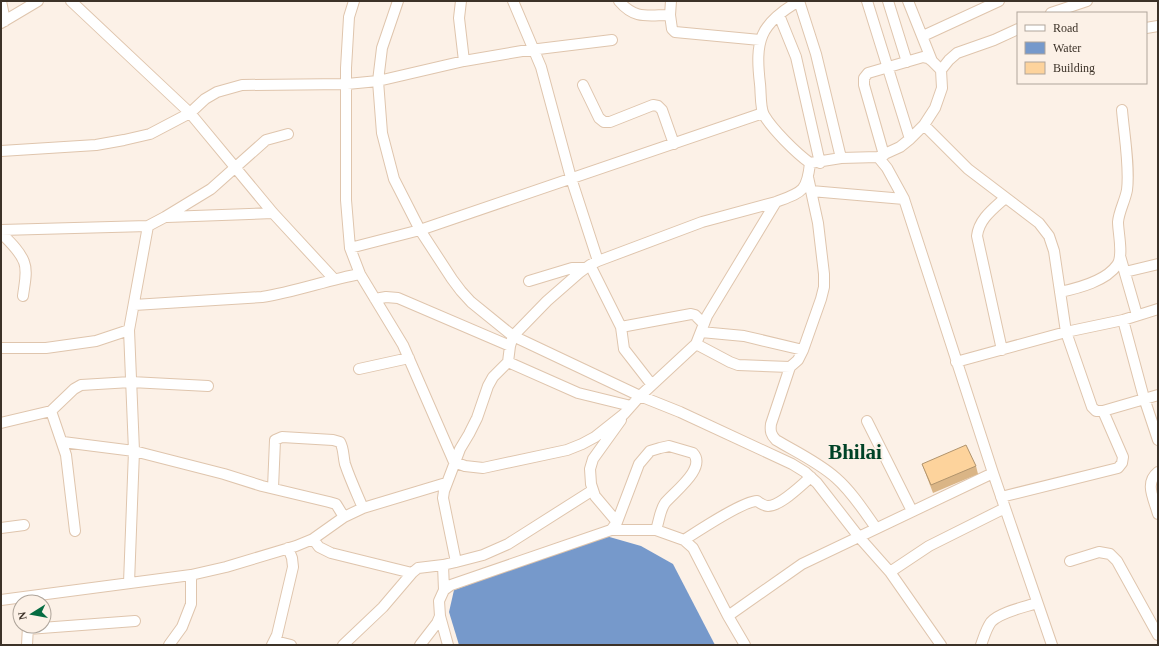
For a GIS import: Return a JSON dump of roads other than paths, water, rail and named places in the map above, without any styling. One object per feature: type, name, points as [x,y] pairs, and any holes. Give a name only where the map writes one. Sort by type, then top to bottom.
[{"type":"street","points":[[1,1],[3,22],[38,1]]},
{"type":"street","points":[[71,1],[190,113],[273,213],[334,278]]},
{"type":"street","points":[[354,1],[349,17],[346,68],[346,200],[350,248],[360,274],[403,345],[454,462],[474,468],[483,468],[567,450],[582,444],[595,436],[624,414]]},
{"type":"street","points":[[398,1],[382,48],[378,81],[382,133],[394,179],[420,230],[461,291],[471,302],[513,336],[640,396],[680,412],[792,464],[811,477],[817,482],[858,537],[890,572],[941,645]]},
{"type":"street","points":[[461,1],[459,18],[464,61]]},
{"type":"street","points":[[513,1],[532,49],[541,67],[548,88],[591,265],[621,327],[624,349],[652,385]]},
{"type":"street","points":[[619,1],[630,12],[640,15],[670,15]]},
{"type":"street","points":[[671,1],[670,15],[672,29],[675,32],[760,40]]},
{"type":"street","points":[[841,158],[816,54],[799,1],[771,20],[763,32],[760,40],[757,61],[763,114],[771,125],[798,154],[815,163],[841,158],[881,156],[910,140],[924,125],[936,108],[942,88],[941,70],[948,60],[957,53],[994,40],[1017,29]]},
{"type":"street","points":[[867,1],[910,140]]},
{"type":"street","points":[[888,1],[907,62]]},
{"type":"street","points":[[908,1],[932,61]]},
{"type":"street","points":[[923,36],[999,1]]},
{"type":"street","points":[[1054,12],[1087,1]]},
{"type":"street","points":[[529,281],[572,268],[591,265],[702,222],[776,202],[796,194],[804,188],[815,163],[796,57],[778,15]]},
{"type":"street","points":[[1147,28],[1158,26]]},
{"type":"street","points":[[1,151],[96,145],[150,134],[190,113],[205,99],[217,92],[242,85],[347,84],[378,81],[464,61],[532,49],[612,40]]},
{"type":"street","points":[[941,70],[932,61],[923,57],[868,73],[864,78],[864,85],[881,156],[904,199],[956,362],[1052,645]]},
{"type":"street","points":[[583,85],[599,118],[604,122],[610,122],[652,105],[658,106],[662,110],[674,144]]},
{"type":"street","points":[[1122,110],[1127,177],[1125,197],[1119,216],[1120,254],[1137,315]]},
{"type":"street","points":[[350,248],[420,230],[763,114]]},
{"type":"street","points":[[924,125],[968,169],[1039,223],[1049,236],[1054,252],[1066,332],[1092,408],[1096,411],[1103,411],[1158,395]]},
{"type":"street","points":[[1,231],[148,226],[166,217],[211,189],[266,140],[288,134]]},
{"type":"street","points":[[808,177],[818,223],[824,274],[824,287],[803,350],[798,360],[790,368],[770,431],[776,440],[836,478],[848,490],[876,528]]},
{"type":"street","points":[[811,191],[904,199]]},
{"type":"street","points":[[1002,350],[977,236],[978,228],[984,218],[1005,198]]},
{"type":"street","points":[[614,526],[595,496],[593,490],[590,468],[593,459],[631,406],[696,344],[707,316],[776,202]]},
{"type":"street","points":[[166,217],[273,213]]},
{"type":"street","points":[[129,583],[134,451],[129,330],[148,226]]},
{"type":"street","points":[[1,231],[22,256],[25,263],[26,270],[23,296]]},
{"type":"street","points":[[1060,292],[1078,288],[1101,278],[1113,270],[1118,263],[1120,254]]},
{"type":"street","points":[[1125,272],[1158,264]]},
{"type":"street","points":[[456,562],[443,498],[444,490],[454,462],[477,418],[488,386],[493,377],[508,362],[513,336],[547,301],[591,265]]},
{"type":"street","points":[[134,305],[262,297],[280,294],[334,278],[360,274]]},
{"type":"street","points":[[375,298],[398,298],[510,346]]},
{"type":"street","points":[[956,362],[1066,332],[1123,320],[1158,309]]},
{"type":"street","points":[[621,327],[691,314],[697,317],[702,328]]},
{"type":"street","points":[[1123,320],[1144,398],[1158,440]]},
{"type":"street","points":[[702,328],[803,350]]},
{"type":"street","points":[[1,348],[46,348],[96,341],[129,330]]},
{"type":"street","points":[[696,344],[738,365],[790,368]]},
{"type":"street","points":[[359,369],[409,358]]},
{"type":"street","points":[[508,362],[578,393],[631,406]]},
{"type":"street","points":[[1,423],[50,411],[74,389],[81,385],[131,382],[208,386]]},
{"type":"street","points":[[50,411],[63,442],[66,455],[74,531]]},
{"type":"street","points":[[1001,497],[1118,468],[1122,463],[1123,456],[1103,411]]},
{"type":"street","points":[[867,421],[912,511]]},
{"type":"street","points":[[273,488],[273,444],[275,440],[282,437],[333,440],[340,442],[343,446],[346,467],[364,508]]},
{"type":"street","points":[[63,442],[134,451],[329,502],[336,504],[344,517]]},
{"type":"street","points":[[614,526],[639,464],[650,451],[668,446],[693,453],[696,456],[696,467],[687,481],[666,502],[656,530]]},
{"type":"street","points":[[1158,472],[1153,476],[1150,483],[1158,514]]},
{"type":"street","points":[[728,616],[802,564],[993,473]]},
{"type":"street","points":[[684,540],[702,528],[747,503],[756,501],[765,506],[779,504],[811,477]]},
{"type":"street","points":[[52,595],[191,575],[226,567],[313,539],[344,517],[364,508],[446,483]]},
{"type":"street","points":[[343,645],[383,607],[418,568],[443,565],[483,555],[508,544],[593,490]]},
{"type":"street","points":[[890,572],[929,546],[1005,508]]},
{"type":"street","points":[[1,528],[24,525]]},
{"type":"street","points":[[444,590],[452,585],[614,526],[656,530],[684,540],[693,548],[728,616],[745,645]]},
{"type":"street","points":[[313,539],[318,547],[331,553],[412,573]]},
{"type":"street","points":[[288,548],[292,558],[293,567],[273,643],[291,645]]},
{"type":"street","points":[[1070,561],[1099,552],[1110,554],[1117,561],[1158,635]]},
{"type":"street","points":[[443,565],[444,590],[439,601],[440,616],[448,645]]},
{"type":"street","points":[[169,645],[182,627],[191,604],[191,575]]},
{"type":"street","points":[[1,600],[12,600]]},
{"type":"street","points":[[981,645],[986,630],[998,616],[1038,603]]},
{"type":"street","points":[[420,645],[437,623],[440,616]]},
{"type":"street","points":[[52,626],[135,621]]},
{"type":"street","points":[[27,645],[28,634]]},
{"type":"water","points":[[606,536],[641,546],[673,564],[715,645],[459,645],[449,612],[454,590]]},
{"type":"district","name":"Bhilai","points":[[855,452]]}]
